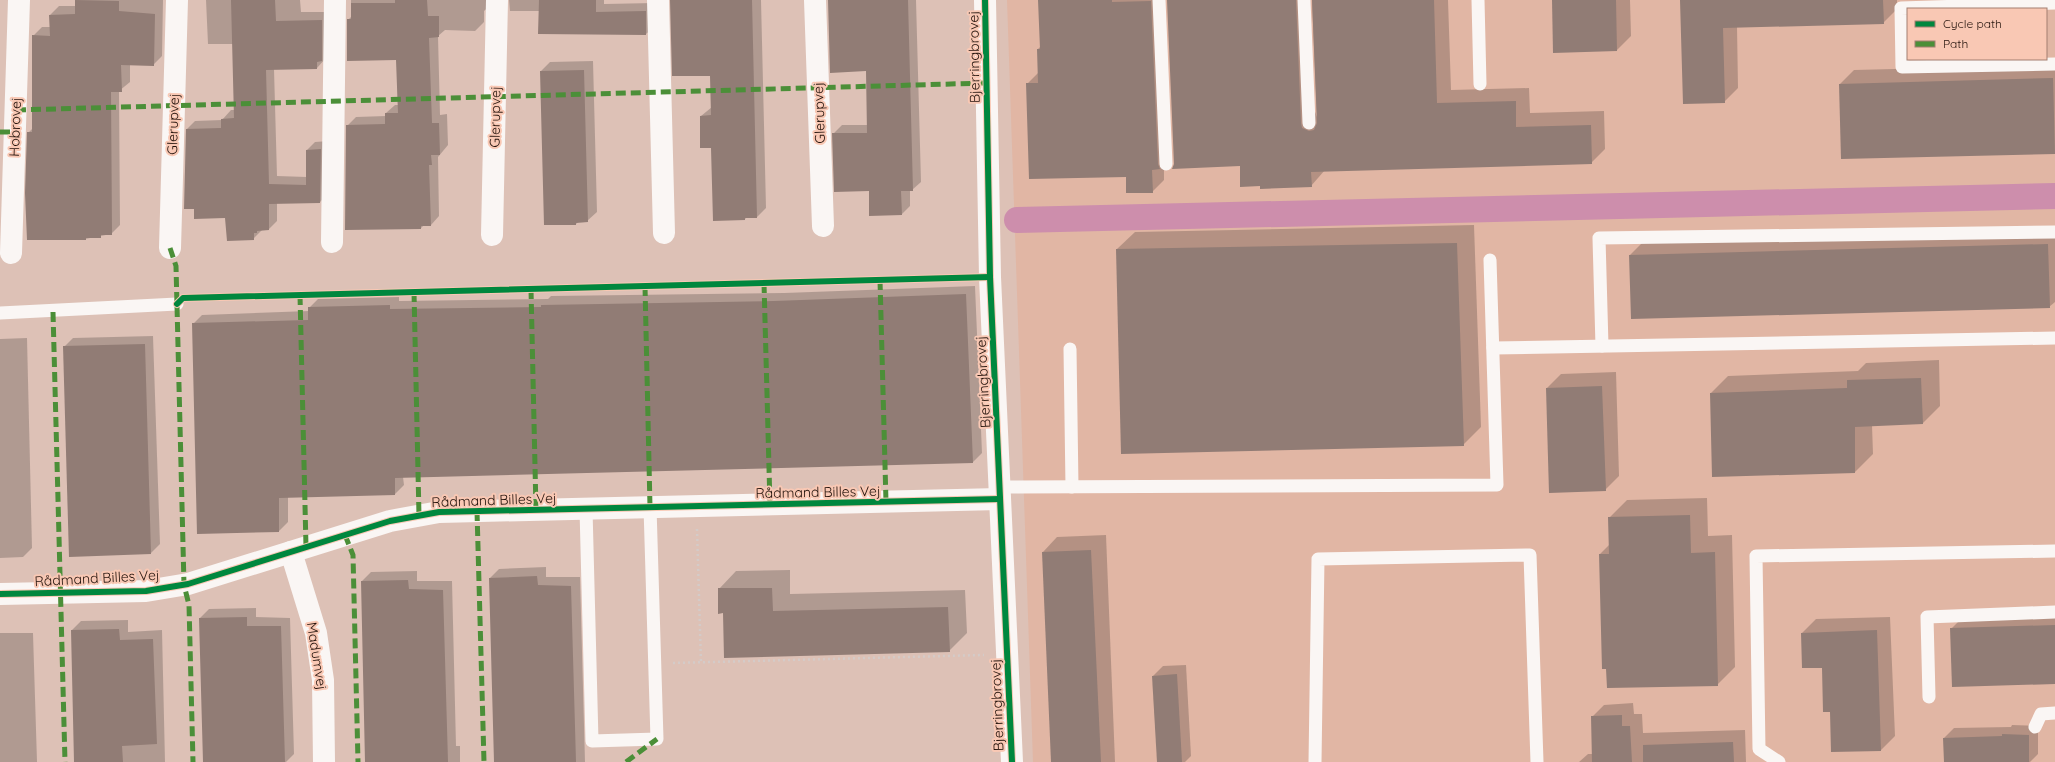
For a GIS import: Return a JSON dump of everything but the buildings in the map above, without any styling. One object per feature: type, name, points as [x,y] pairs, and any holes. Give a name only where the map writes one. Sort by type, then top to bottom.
[{"type":"street","name":"Hobrovej","points":[[11,253],[19,0]]},
{"type":"street","name":"Glerupvej","points":[[170,248],[177,0]]},
{"type":"street","points":[[332,242],[335,0]]},
{"type":"street","name":"Glerupvej","points":[[492,235],[497,0]]},
{"type":"street","points":[[658,0],[664,233]]},
{"type":"street","name":"Glerupvej","points":[[815,0],[823,226]]},
{"type":"street","name":"Bjerringbrovej","points":[[985,0],[990,277],[1012,762]]},
{"type":"street","name":"Rådmand Billes Vej","points":[[0,594],[146,590],[188,584],[390,521],[439,512],[696,506],[1000,493]]},
{"type":"street","name":"Madumvej","points":[[291,552],[316,633],[324,680],[324,762]]},
{"type":"lane","points":[[1159,0],[1166,164]]},
{"type":"lane","points":[[1304,0],[1309,123]]},
{"type":"lane","points":[[1478,0],[1480,84]]},
{"type":"lane","points":[[2055,3],[1901,8],[1902,67],[2055,64]]},
{"type":"lane","points":[[1602,346],[1599,238],[2055,232]]},
{"type":"lane","points":[[1000,493],[1072,487],[1497,485],[1490,260]]},
{"type":"lane","points":[[0,313],[177,304]]},
{"type":"lane","points":[[1493,348],[2055,338]]},
{"type":"lane","points":[[1070,349],[1072,487]]},
{"type":"lane","points":[[586,509],[592,741],[657,739],[650,507]]},
{"type":"lane","points":[[1779,762],[1759,748],[1756,556],[2055,551]]},
{"type":"lane","points":[[1315,762],[1318,559],[1530,555],[1537,762]]},
{"type":"lane","points":[[1929,697],[1928,617],[2055,612]]},
{"type":"lane","points":[[2035,727],[2041,714],[2055,713]]},
{"type":"path","points":[[696,506],[701,663]]},
{"type":"path","points":[[655,664],[1007,655]]},
{"type":"shaded area","points":[[1007,0],[2055,0],[2055,762],[1033,762]]},
{"type":"waterway","points":[[1017,220],[2055,196]]},
{"type":"marked path","points":[[16,110],[987,83]]},
{"type":"marked path","points":[[0,132],[15,132]]},
{"type":"marked path","points":[[170,248],[176,266],[184,585],[189,605],[193,762]]},
{"type":"marked path","points":[[880,280],[886,502]]},
{"type":"marked path","points":[[764,283],[770,505]]},
{"type":"marked path","points":[[645,286],[650,507]]},
{"type":"marked path","points":[[531,289],[536,510]]},
{"type":"marked path","points":[[414,292],[419,516]]},
{"type":"marked path","points":[[300,295],[306,547]]},
{"type":"marked path","points":[[53,312],[65,762]]},
{"type":"marked path","points":[[477,511],[484,762]]},
{"type":"marked path","points":[[345,535],[353,555],[358,762]]},
{"type":"marked path","points":[[626,762],[657,739]]},
{"type":"cycle path","points":[[985,0],[990,277],[1012,762]]},
{"type":"cycle path","points":[[177,304],[183,298],[990,277]]},
{"type":"cycle path","points":[[0,594],[146,591],[188,584],[390,521],[439,512],[1000,499]]}]
